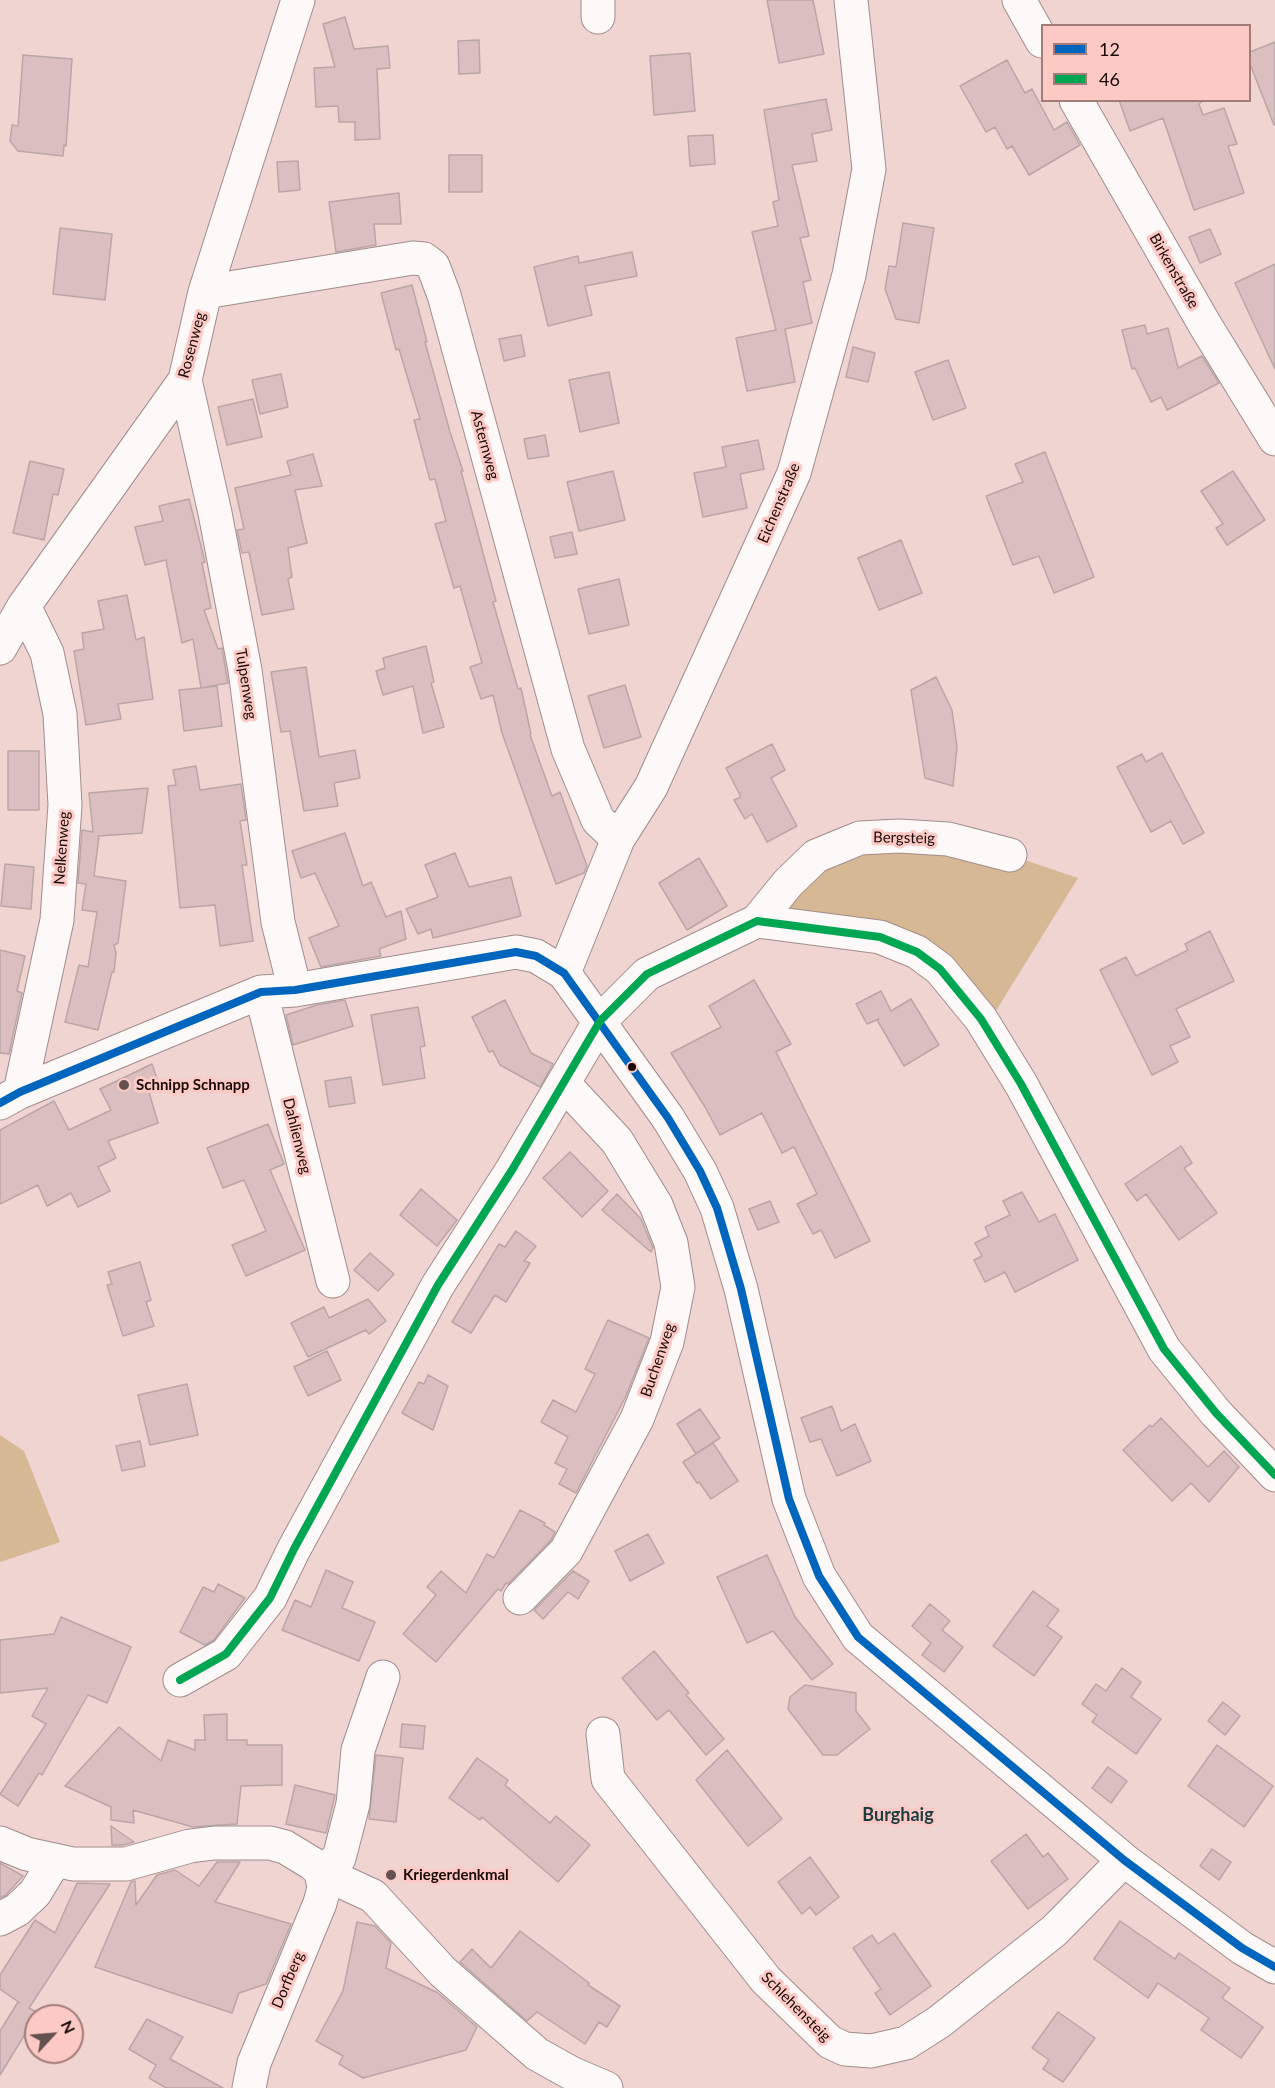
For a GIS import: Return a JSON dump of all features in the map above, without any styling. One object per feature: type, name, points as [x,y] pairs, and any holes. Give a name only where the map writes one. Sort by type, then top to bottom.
[{"type":"street","name":"Rosenweg","points":[[0,648],[24,606],[185,380],[205,292],[298,0]]},
{"type":"street","name":"Eichenstraße","points":[[564,973],[618,839],[651,787],[794,473],[849,275],[869,169],[851,0]]},
{"type":"street","points":[[1019,0],[1041,39]]},
{"type":"street","name":"Birkenstraße","points":[[1077,102],[1205,325],[1275,439]]},
{"type":"street","name":"Asternweg","points":[[205,292],[413,258],[424,260],[434,266],[444,295],[568,749],[598,820],[618,839]]},
{"type":"street","name":"Tulpenweg","points":[[185,380],[215,513],[245,670],[279,922],[295,990]]},
{"type":"street","name":"Nelkenweg","points":[[10,1097],[57,920],[65,805],[60,714],[47,653],[24,606]]},
{"type":"street","name":"Bergsteig","points":[[180,1680],[226,1654],[270,1598],[294,1549],[438,1286],[512,1170],[600,1021],[647,974],[757,921],[788,883],[816,856],[860,838],[899,836],[948,839],[1010,855]]},
{"type":"street","points":[[757,921],[880,937],[917,951],[940,969],[981,1019],[1021,1084],[1164,1349],[1216,1413],[1275,1475]]},
{"type":"street","points":[[10,1097],[261,992],[295,990],[516,952],[536,956],[564,973],[668,1118],[700,1171],[717,1208],[741,1289],[789,1499],[819,1576],[858,1637],[1124,1860],[1242,1948],[1275,1967]]},
{"type":"street","name":"Dahlienweg","points":[[261,992],[333,1281]]},
{"type":"street","name":"Buchenweg","points":[[520,1598],[566,1551],[637,1419],[667,1342],[678,1287],[671,1243],[657,1205],[617,1141],[564,1084]]},
{"type":"street","points":[[321,1872],[339,1857],[353,1804],[358,1750],[383,1677]]},
{"type":"street","name":"Schlehensteig","points":[[603,1734],[608,1779],[766,1980],[816,2031],[830,2042],[845,2049],[871,2051],[906,2043],[939,2022],[1054,1931],[1124,1860]]},
{"type":"street","points":[[0,1843],[27,1854],[73,1864],[126,1864],[190,1846],[251,1842],[285,1847],[313,1864],[321,1872],[373,1896],[443,1972],[537,2054],[571,2073],[606,2088]]},
{"type":"street","points":[[0,1919],[17,1910],[34,1893],[55,1860]]},
{"type":"street","name":"Dorfberg","points":[[249,2088],[254,2063],[320,1903],[324,1888],[321,1872]]},
{"type":"shaded area","points":[[899,836],[1010,855],[1078,878],[986,1027],[940,969],[757,921],[816,856]]},
{"type":"shaded area","points":[[0,1435],[24,1451],[60,1542],[0,1562]]},
{"type":"building","points":[[767,0],[813,0],[824,54],[779,63]]},
{"type":"building","points":[[345,17],[354,49],[388,46],[390,68],[377,69],[380,139],[355,140],[355,122],[339,122],[338,106],[316,107],[314,68],[335,67],[323,24]]},
{"type":"building","points":[[479,40],[480,73],[459,74],[458,41]]},
{"type":"building","points":[[1275,42],[1275,125],[1251,67],[1251,52]]},
{"type":"building","points":[[690,53],[695,111],[654,115],[650,56]]},
{"type":"building","points":[[23,55],[72,59],[66,146],[64,145],[63,156],[18,151],[10,141],[12,125],[18,126]]},
{"type":"building","points":[[1007,60],[1025,93],[1032,89],[1054,130],[1067,122],[1080,145],[1029,175],[1012,146],[1007,149],[995,127],[986,132],[960,86]]},
{"type":"building","points":[[826,99],[832,130],[812,134],[817,161],[792,165],[809,236],[800,238],[811,280],[803,282],[812,323],[785,329],[795,382],[747,391],[736,338],[776,330],[752,232],[778,226],[773,202],[779,200],[764,110]]},
{"type":"building","points":[[1120,102],[1202,102],[1199,104],[1203,115],[1224,108],[1237,144],[1228,146],[1244,193],[1194,210],[1163,118],[1130,131]]},
{"type":"building","points":[[713,135],[715,164],[690,166],[688,136]]},
{"type":"building","points":[[449,155],[482,155],[482,192],[449,192]]},
{"type":"building","points":[[298,161],[300,190],[279,192],[277,162]]},
{"type":"building","points":[[399,193],[401,224],[374,224],[376,245],[336,252],[329,202]]},
{"type":"building","points":[[903,223],[934,228],[919,323],[896,319],[885,289],[889,266],[896,267]]},
{"type":"building","points":[[60,228],[112,234],[105,300],[53,294]]},
{"type":"building","points":[[1210,229],[1221,254],[1200,263],[1189,237]]},
{"type":"building","points":[[632,252],[637,276],[585,286],[592,315],[548,326],[534,267],[578,256],[579,263]]},
{"type":"building","points":[[1275,264],[1275,369],[1235,283]]},
{"type":"building","points":[[412,285],[427,342],[425,342],[463,471],[461,471],[496,601],[493,602],[518,689],[521,688],[530,735],[552,796],[560,792],[587,866],[584,873],[556,884],[502,733],[493,695],[481,699],[470,667],[482,663],[460,586],[454,588],[435,524],[446,521],[435,479],[430,480],[414,420],[420,419],[399,349],[396,350],[381,293]]},
{"type":"building","points":[[1145,325],[1147,334],[1168,328],[1178,368],[1202,356],[1219,383],[1167,410],[1161,397],[1151,402],[1135,368],[1132,369],[1122,330]]},
{"type":"building","points":[[521,335],[525,356],[504,361],[499,339]]},
{"type":"building","points":[[853,347],[875,353],[868,382],[846,377]]},
{"type":"building","points":[[948,360],[966,408],[933,420],[915,372]]},
{"type":"building","points":[[609,372],[619,423],[580,432],[569,380]]},
{"type":"building","points":[[281,374],[288,407],[260,414],[252,380]]},
{"type":"building","points":[[253,399],[262,437],[227,445],[218,407]]},
{"type":"building","points":[[545,435],[549,456],[528,459],[524,439]]},
{"type":"building","points":[[758,440],[764,469],[740,474],[747,508],[703,517],[694,473],[726,467],[722,447]]},
{"type":"building","points":[[1045,452],[1094,577],[1054,593],[1039,556],[1013,565],[986,496],[1023,482],[1015,464]]},
{"type":"building","points":[[313,454],[322,486],[295,490],[307,543],[288,548],[292,577],[288,579],[294,609],[262,615],[249,552],[242,553],[237,530],[244,529],[235,488],[291,475],[287,461]]},
{"type":"building","points":[[30,461],[64,469],[58,495],[53,494],[44,540],[13,533]]},
{"type":"building","points":[[613,471],[625,520],[579,531],[567,482]]},
{"type":"building","points":[[1233,471],[1265,520],[1227,545],[1216,528],[1223,524],[1201,491]]},
{"type":"building","points":[[189,499],[205,562],[202,563],[211,608],[204,610],[218,649],[222,648],[228,683],[201,688],[193,639],[182,643],[166,560],[145,565],[135,527],[163,521],[159,506]]},
{"type":"building","points":[[572,532],[577,554],[555,558],[550,537]]},
{"type":"building","points":[[901,540],[922,593],[879,610],[858,558]]},
{"type":"building","points":[[619,579],[629,625],[589,634],[578,589]]},
{"type":"building","points":[[127,595],[136,640],[144,637],[153,699],[118,704],[121,719],[86,725],[74,651],[84,649],[82,633],[104,629],[98,601]]},
{"type":"building","points":[[426,646],[434,682],[431,683],[444,727],[423,733],[413,686],[383,695],[376,671],[385,668],[383,658]]},
{"type":"building","points":[[306,667],[319,757],[355,750],[360,778],[334,783],[338,806],[304,811],[290,731],[281,732],[271,672]]},
{"type":"building","points":[[936,677],[952,710],[957,747],[953,786],[925,778],[911,690]]},
{"type":"building","points":[[625,685],[641,737],[604,748],[588,696]]},
{"type":"building","points":[[217,686],[222,726],[184,731],[179,690]]},
{"type":"building","points":[[772,744],[785,770],[771,778],[797,826],[767,842],[752,814],[745,819],[734,800],[741,797],[726,768]]},
{"type":"building","points":[[8,751],[39,751],[39,810],[8,810]]},
{"type":"building","points":[[1162,753],[1204,833],[1183,844],[1171,821],[1151,832],[1117,767],[1142,754],[1146,762]]},
{"type":"building","points":[[196,766],[200,790],[241,784],[246,820],[240,821],[247,865],[242,865],[253,941],[220,946],[215,905],[180,908],[168,786],[176,785],[173,770]]},
{"type":"building","points":[[148,788],[142,833],[99,836],[94,876],[126,881],[118,943],[114,945],[116,953],[114,972],[112,972],[98,1030],[65,1022],[79,965],[88,967],[97,912],[82,910],[86,884],[78,883],[82,830],[93,832],[89,793]]},
{"type":"building","points":[[345,833],[363,886],[371,882],[386,917],[401,911],[406,939],[379,949],[381,956],[321,967],[309,938],[339,926],[315,873],[301,878],[292,851]]},
{"type":"building","points":[[455,853],[469,887],[511,877],[521,916],[433,938],[431,929],[418,934],[406,909],[438,897],[425,865]]},
{"type":"building","points":[[699,858],[727,906],[687,930],[659,883]]},
{"type":"building","points":[[5,864],[34,867],[31,909],[1,906]]},
{"type":"building","points":[[1210,931],[1234,981],[1176,1009],[1190,1037],[1170,1046],[1178,1062],[1152,1075],[1100,970],[1126,957],[1136,976],[1188,950],[1185,944]]},
{"type":"building","points":[[0,950],[25,956],[17,991],[22,993],[9,1054],[0,1053]]},
{"type":"building","points":[[754,980],[791,1044],[776,1052],[870,1241],[835,1258],[821,1230],[813,1234],[797,1204],[817,1194],[794,1147],[782,1153],[762,1113],[720,1135],[671,1053],[721,1027],[709,1006]]},
{"type":"building","points":[[881,991],[891,1011],[911,999],[939,1045],[904,1066],[877,1020],[879,1019],[867,1024],[856,1004]]},
{"type":"building","points":[[345,1000],[353,1026],[293,1045],[286,1015],[317,1005]]},
{"type":"building","points":[[505,1000],[531,1053],[553,1064],[540,1087],[500,1065],[493,1051],[489,1052],[472,1017]]},
{"type":"building","points":[[418,1007],[425,1046],[420,1047],[425,1078],[383,1085],[371,1015]]},
{"type":"building","points":[[152,1064],[159,1085],[148,1089],[158,1123],[108,1141],[116,1158],[98,1167],[110,1191],[78,1207],[71,1193],[47,1206],[38,1185],[0,1204],[0,1130],[54,1101],[69,1130],[111,1110],[100,1089]]},
{"type":"building","points":[[351,1077],[355,1103],[329,1107],[325,1081]]},
{"type":"building","points":[[268,1124],[284,1164],[270,1170],[305,1250],[246,1276],[232,1245],[266,1231],[244,1180],[223,1188],[207,1148]]},
{"type":"building","points":[[1181,1146],[1192,1163],[1184,1168],[1217,1213],[1179,1240],[1146,1194],[1137,1201],[1125,1184]]},
{"type":"building","points":[[570,1152],[608,1191],[582,1217],[543,1178]]},
{"type":"building","points":[[421,1189],[457,1220],[437,1246],[400,1215]]},
{"type":"building","points":[[1022,1192],[1039,1222],[1055,1214],[1078,1260],[1015,1292],[1005,1272],[985,1282],[974,1260],[982,1256],[975,1243],[989,1236],[985,1227],[1010,1215],[1003,1201]]},
{"type":"building","points":[[617,1194],[641,1219],[653,1248],[651,1252],[602,1210]]},
{"type":"building","points":[[770,1201],[779,1222],[758,1230],[749,1209]]},
{"type":"building","points":[[516,1231],[536,1246],[524,1261],[530,1263],[506,1302],[495,1295],[471,1333],[452,1322],[499,1244],[505,1247]]},
{"type":"building","points":[[370,1253],[394,1274],[378,1291],[354,1270]]},
{"type":"building","points":[[140,1262],[151,1300],[146,1302],[154,1326],[123,1336],[107,1285],[112,1284],[108,1272]]},
{"type":"building","points":[[368,1299],[386,1321],[369,1334],[366,1330],[308,1357],[291,1323],[324,1307],[329,1318]]},
{"type":"building","points":[[608,1320],[649,1338],[626,1396],[576,1493],[559,1484],[567,1469],[555,1463],[568,1437],[541,1422],[553,1400],[576,1412],[595,1374],[585,1369]]},
{"type":"building","points":[[327,1351],[341,1380],[308,1396],[294,1367]]},
{"type":"building","points":[[428,1375],[448,1386],[433,1430],[402,1413],[419,1382],[424,1384]]},
{"type":"building","points":[[187,1384],[198,1435],[150,1445],[138,1395]]},
{"type":"building","points":[[832,1406],[841,1431],[855,1424],[871,1461],[837,1476],[821,1439],[810,1442],[801,1418]]},
{"type":"building","points":[[700,1409],[720,1438],[697,1453],[713,1443],[738,1481],[711,1499],[683,1462],[696,1454],[677,1424]]},
{"type":"building","points":[[1161,1418],[1208,1467],[1224,1451],[1239,1467],[1209,1502],[1191,1483],[1172,1501],[1123,1450]]},
{"type":"building","points":[[140,1441],[145,1466],[122,1471],[116,1446]]},
{"type":"building","points":[[520,1510],[545,1523],[544,1525],[555,1532],[551,1540],[508,1584],[506,1583],[501,1591],[498,1589],[436,1662],[403,1634],[436,1595],[427,1587],[441,1571],[466,1593],[487,1554],[494,1558]]},
{"type":"building","points":[[648,1534],[664,1563],[630,1581],[615,1551]]},
{"type":"building","points":[[767,1555],[795,1617],[833,1664],[812,1680],[773,1631],[747,1643],[717,1577]]},
{"type":"building","points":[[326,1570],[353,1582],[342,1608],[375,1622],[359,1661],[282,1630],[295,1600],[311,1607]]},
{"type":"building","points":[[573,1571],[589,1581],[578,1599],[568,1592],[543,1619],[534,1610]]},
{"type":"building","points":[[218,1584],[245,1598],[214,1640],[205,1645],[180,1632],[203,1587],[214,1592]]},
{"type":"building","points":[[1033,1591],[1059,1610],[1047,1626],[1062,1637],[1034,1676],[993,1646]]},
{"type":"building","points":[[930,1604],[950,1621],[942,1630],[963,1647],[944,1672],[922,1655],[931,1643],[912,1626]]},
{"type":"building","points":[[61,1617],[131,1647],[107,1703],[88,1695],[42,1775],[39,1773],[18,1806],[0,1794],[46,1724],[32,1716],[48,1688],[0,1693],[0,1640],[54,1634]]},
{"type":"building","points":[[654,1651],[689,1693],[686,1695],[724,1739],[706,1755],[669,1710],[657,1720],[622,1678]]},
{"type":"building","points":[[1122,1668],[1141,1682],[1131,1697],[1161,1719],[1136,1754],[1092,1722],[1097,1715],[1082,1704],[1096,1684],[1106,1691]]},
{"type":"building","points":[[805,1685],[856,1693],[856,1711],[870,1729],[837,1755],[823,1755],[788,1709],[790,1697]]},
{"type":"building","points":[[1223,1702],[1240,1716],[1225,1735],[1208,1721]]},
{"type":"building","points":[[227,1714],[227,1740],[247,1740],[247,1745],[282,1745],[282,1785],[241,1786],[237,1824],[193,1827],[133,1810],[134,1823],[111,1820],[111,1807],[65,1786],[119,1727],[161,1761],[168,1740],[195,1750],[195,1740],[205,1740],[204,1715]]},
{"type":"building","points":[[402,1724],[425,1726],[423,1749],[400,1747]]},
{"type":"building","points":[[1217,1745],[1273,1786],[1244,1827],[1188,1786]]},
{"type":"building","points":[[727,1750],[782,1819],[748,1846],[696,1780]]},
{"type":"building","points":[[376,1755],[403,1758],[396,1822],[369,1819]]},
{"type":"building","points":[[477,1758],[508,1780],[505,1785],[550,1823],[556,1816],[590,1845],[558,1882],[482,1817],[480,1820],[449,1798]]},
{"type":"building","points":[[1108,1767],[1127,1781],[1111,1803],[1092,1788]]},
{"type":"building","points":[[295,1785],[335,1795],[326,1833],[286,1824]]},
{"type":"building","points":[[111,1826],[134,1842],[112,1845]]},
{"type":"building","points":[[1026,1834],[1043,1857],[1048,1853],[1068,1879],[1028,1909],[991,1861]]},
{"type":"building","points":[[1212,1849],[1231,1862],[1219,1880],[1200,1866]]},
{"type":"building","points":[[810,1857],[839,1897],[816,1915],[810,1907],[802,1914],[778,1882]]},
{"type":"building","points":[[217,1862],[240,1862],[215,1902],[291,1924],[266,1984],[239,1993],[232,2013],[95,1967],[131,1882],[135,1881],[136,1905],[157,1875],[175,1870],[199,1886]]},
{"type":"building","points":[[0,1863],[23,1876],[6,1895],[0,1898]]},
{"type":"building","points":[[77,1883],[110,1884],[32,2004],[24,2004],[24,2036],[0,2075],[0,2031],[18,2002],[20,2003],[0,1989],[0,1975],[35,1920],[55,1933]]},
{"type":"building","points":[[1120,1921],[1175,1959],[1179,1953],[1230,1988],[1222,1998],[1263,2027],[1241,2058],[1201,2030],[1209,2018],[1158,1983],[1148,1998],[1094,1959]]},
{"type":"building","points":[[357,1922],[375,1926],[391,1943],[386,1968],[438,1993],[477,2027],[466,2050],[363,2078],[339,2064],[343,2056],[316,2041],[343,1991]]},
{"type":"building","points":[[520,1931],[589,1983],[588,1985],[620,2006],[607,2027],[599,2022],[585,2044],[537,2012],[527,2021],[460,1962],[472,1949],[491,1968]]},
{"type":"building","points":[[894,1933],[931,1986],[890,2015],[875,1993],[881,1989],[853,1948],[872,1935],[878,1944]]},
{"type":"building","points":[[1058,2012],[1095,2038],[1063,2082],[1043,2069],[1049,2060],[1032,2048]]},
{"type":"building","points":[[147,2019],[183,2037],[170,2059],[223,2088],[166,2088],[149,2078],[156,2065],[129,2049]]},
{"type":"transit line","name":"46","points":[[180,1680],[226,1654],[270,1598],[294,1549],[438,1285],[512,1170],[600,1021],[647,974],[757,921],[880,937],[917,952],[940,969],[981,1019],[1021,1084],[1164,1349],[1216,1413],[1275,1475]]},
{"type":"transit line","name":"12","points":[[0,1103],[20,1092],[261,992],[295,990],[516,952],[536,956],[564,973],[668,1118],[700,1171],[717,1208],[741,1289],[789,1499],[819,1576],[858,1637],[1124,1860],[1242,1948],[1275,1967]]},
{"type":"place","name":"Schnipp Schnapp","points":[[124,1085]]},
{"type":"place","name":"Kriegerdenkmal","points":[[391,1875]]},
{"type":"district","name":"Burghaig","points":[[898,1815]]}]
